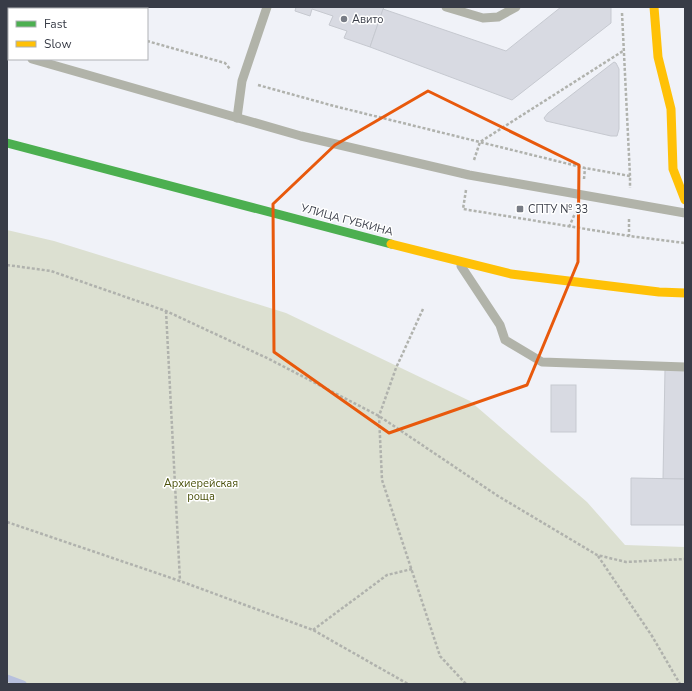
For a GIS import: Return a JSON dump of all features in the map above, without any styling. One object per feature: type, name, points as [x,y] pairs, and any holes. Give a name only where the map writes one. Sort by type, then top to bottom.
[{"type":"main road","points":[[654,7],[658,57],[671,109],[673,169],[685,200]]},
{"type":"main road","name":"УЛИЦА ГУБКИНА","points":[[7,143],[458,262],[511,274],[659,292],[685,293]]},
{"type":"lane","points":[[237,118],[242,81],[267,7]]},
{"type":"lane","points":[[446,7],[483,18],[498,17],[516,7]]},
{"type":"lane","points":[[35,60],[301,136],[469,175],[685,213]]},
{"type":"lane","points":[[458,262],[500,325],[505,340],[542,362],[685,367]]},
{"type":"path","points":[[622,13],[630,176],[630,236]]},
{"type":"path","points":[[148,41],[225,64],[242,81],[442,133],[585,168],[630,176]]},
{"type":"path","points":[[7,265],[51,271],[166,311],[269,359],[379,416],[498,496],[597,555],[626,562],[685,559]]},
{"type":"path","points":[[423,309],[396,368],[379,416],[382,480],[440,656],[466,684]]},
{"type":"path","points":[[166,311],[180,581]]},
{"type":"path","points":[[7,522],[180,581],[313,630],[408,684]]},
{"type":"path","points":[[597,555],[652,636],[680,684]]},
{"type":"path","points":[[313,630],[387,575],[412,569]]},
{"type":"highlighted area","points":[[428,91],[579,165],[578,262],[527,385],[389,433],[274,352],[273,204],[335,145]]},
{"type":"green space","name":"Архиерейская роща","points":[[7,230],[54,241],[286,313],[470,401],[587,502],[625,545],[685,547],[685,684],[7,684]]},
{"type":"building","points":[[296,7],[384,7],[370,47],[344,38],[347,31],[329,25],[333,16],[312,9],[310,16],[295,11]]},
{"type":"building","points":[[561,7],[611,7],[611,23],[512,100],[370,47],[383,9],[506,51]]},
{"type":"building","points":[[614,62],[619,69],[619,129],[617,136],[611,136],[546,121],[544,118],[548,113]]},
{"type":"building","points":[[665,369],[685,369],[685,479],[663,479]]},
{"type":"building","points":[[551,385],[576,385],[576,432],[551,432]]},
{"type":"building","points":[[631,478],[685,479],[685,525],[631,525]]},
{"type":"waterway","points":[[7,678],[23,684]]},
{"type":"traffic: fast","points":[[7,143],[391,244]]},
{"type":"traffic: slow","points":[[654,7],[658,57],[671,109],[673,169],[685,200]]},
{"type":"traffic: slow","points":[[391,244],[511,274],[659,292],[685,293]]},
{"type":"place","name":"Авито","points":[[344,19]]},
{"type":"place","name":"СПТУ № 33","points":[[520,209]]}]
